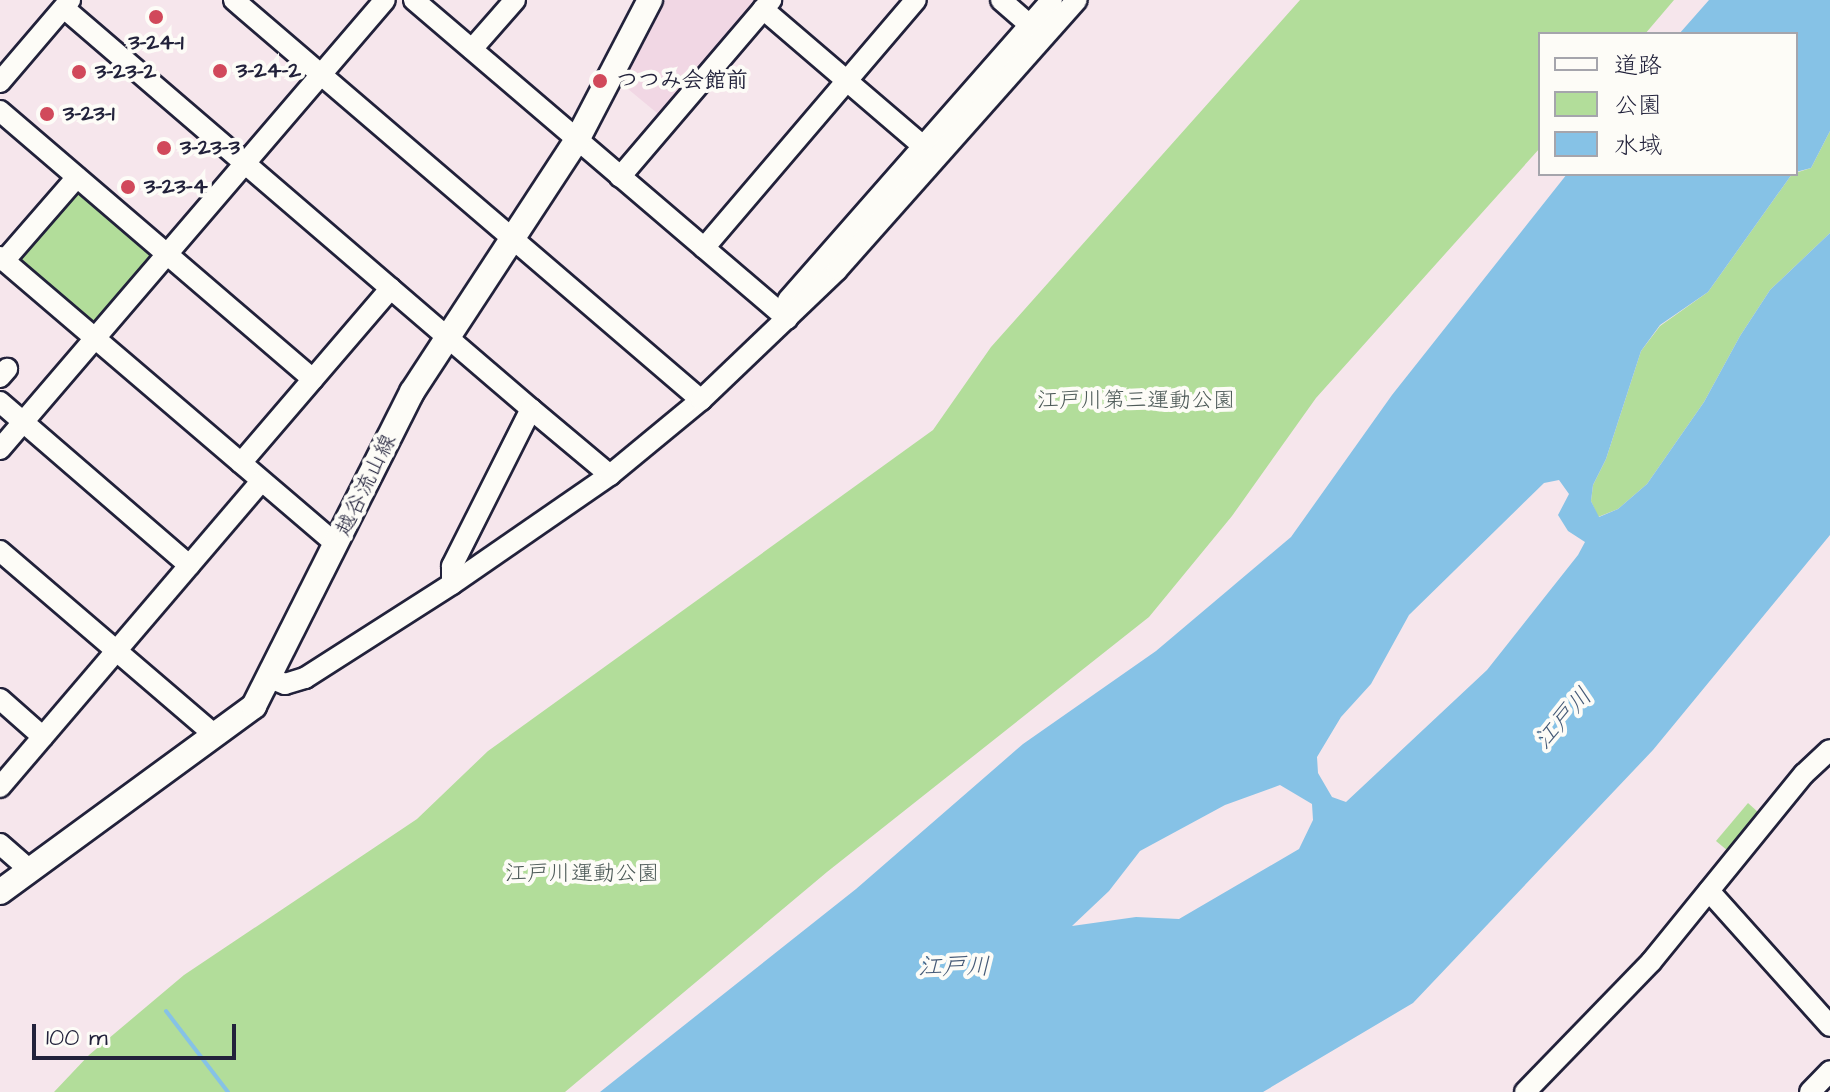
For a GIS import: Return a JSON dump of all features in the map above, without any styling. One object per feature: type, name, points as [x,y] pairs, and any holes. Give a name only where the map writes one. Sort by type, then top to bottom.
[{"type":"main road","name":"越谷流山線","points":[[0,892],[249,712],[270,678],[412,392],[577,140],[650,0]]},
{"type":"street","points":[[234,0],[701,400]]},
{"type":"street","points":[[0,449],[385,0]]},
{"type":"street","points":[[414,0],[782,315]]},
{"type":"street","points":[[472,49],[515,0]]},
{"type":"street","points":[[704,248],[916,0]]},
{"type":"street","points":[[1001,0],[1030,25]]},
{"type":"street","points":[[270,678],[285,684],[305,678],[452,584],[610,475],[701,400],[782,315],[1052,0]]},
{"type":"street","points":[[782,315],[837,270],[1077,0]]},
{"type":"street","points":[[0,82],[67,4],[245,162],[610,475]]},
{"type":"street","points":[[620,177],[767,4],[847,81],[924,147]]},
{"type":"street","points":[[0,111],[313,379]]},
{"type":"street","points":[[77,177],[2,259],[336,544]]},
{"type":"street","points":[[241,463],[391,288]]},
{"type":"street","points":[[0,402],[189,565]]},
{"type":"street","points":[[452,584],[452,566],[531,409]]},
{"type":"street","points":[[0,787],[261,481]]},
{"type":"street","points":[[0,551],[215,735]]},
{"type":"street","points":[[0,699],[43,737]]},
{"type":"street","points":[[1525,1092],[1651,962],[1804,774],[1830,750]]},
{"type":"street","points":[[0,844],[29,869]]},
{"type":"street","points":[[1709,891],[1830,1026]]},
{"type":"street","points":[[1810,1092],[1830,1071]]},
{"type":"shaded area","points":[[661,0],[764,0],[663,118],[622,84]]},
{"type":"green space","points":[[1300,0],[1674,0],[1647,32],[1538,32],[1538,150],[1316,398],[1232,516],[1149,617],[827,872],[565,1092],[54,1092],[89,1055],[184,975],[417,819],[488,751],[933,430],[991,347]]},
{"type":"green space","points":[[1830,131],[1830,233],[1770,290],[1740,336],[1704,402],[1647,484],[1618,509],[1598,517],[1591,501],[1593,485],[1606,459],[1641,351],[1660,326],[1708,292],[1791,176],[1798,176],[1798,172],[1811,168]]},
{"type":"green space","points":[[74,188],[155,258],[93,328],[11,260]]},
{"type":"green space","points":[[1748,803],[1759,813],[1728,851],[1716,841]]},
{"type":"water","points":[[1709,0],[1830,0],[1830,131],[1811,168],[1798,171],[1798,32],[1681,32]]},
{"type":"water","name":"江戸川","points":[[1565,176],[1791,176],[1708,292],[1660,325],[1641,351],[1606,459],[1593,485],[1591,501],[1599,517],[1618,509],[1647,484],[1704,402],[1740,336],[1770,290],[1830,233],[1830,535],[1653,750],[1413,1003],[1263,1092],[600,1092],[856,889],[1023,744],[1156,651],[1291,537],[1392,395]],"holes":[[[1559,480],[1569,494],[1558,515],[1568,531],[1585,542],[1578,555],[1487,670],[1346,802],[1332,797],[1318,773],[1317,757],[1341,717],[1371,684],[1409,615],[1544,483]],[[1280,785],[1312,804],[1313,820],[1299,849],[1179,919],[1136,917],[1072,926],[1109,891],[1140,851],[1225,805]]]},
{"type":"waterway","points":[[166,1011],[228,1092]]},
{"type":"place","name":"3-24-1","points":[[156,17]]},
{"type":"place","name":"3-24-2","points":[[220,71]]},
{"type":"place","name":"3-23-2","points":[[79,72]]},
{"type":"place","name":"つつみ会館前","points":[[600,81]]},
{"type":"place","name":"3-23-1","points":[[47,114]]},
{"type":"place","name":"3-23-3","points":[[164,148]]},
{"type":"place","name":"3-23-4","points":[[128,187]]},
{"type":"park label","name":"江戸川第三運動公園","points":[[1136,401]]},
{"type":"park label","name":"江戸川運動公園","points":[[582,874]]}]
